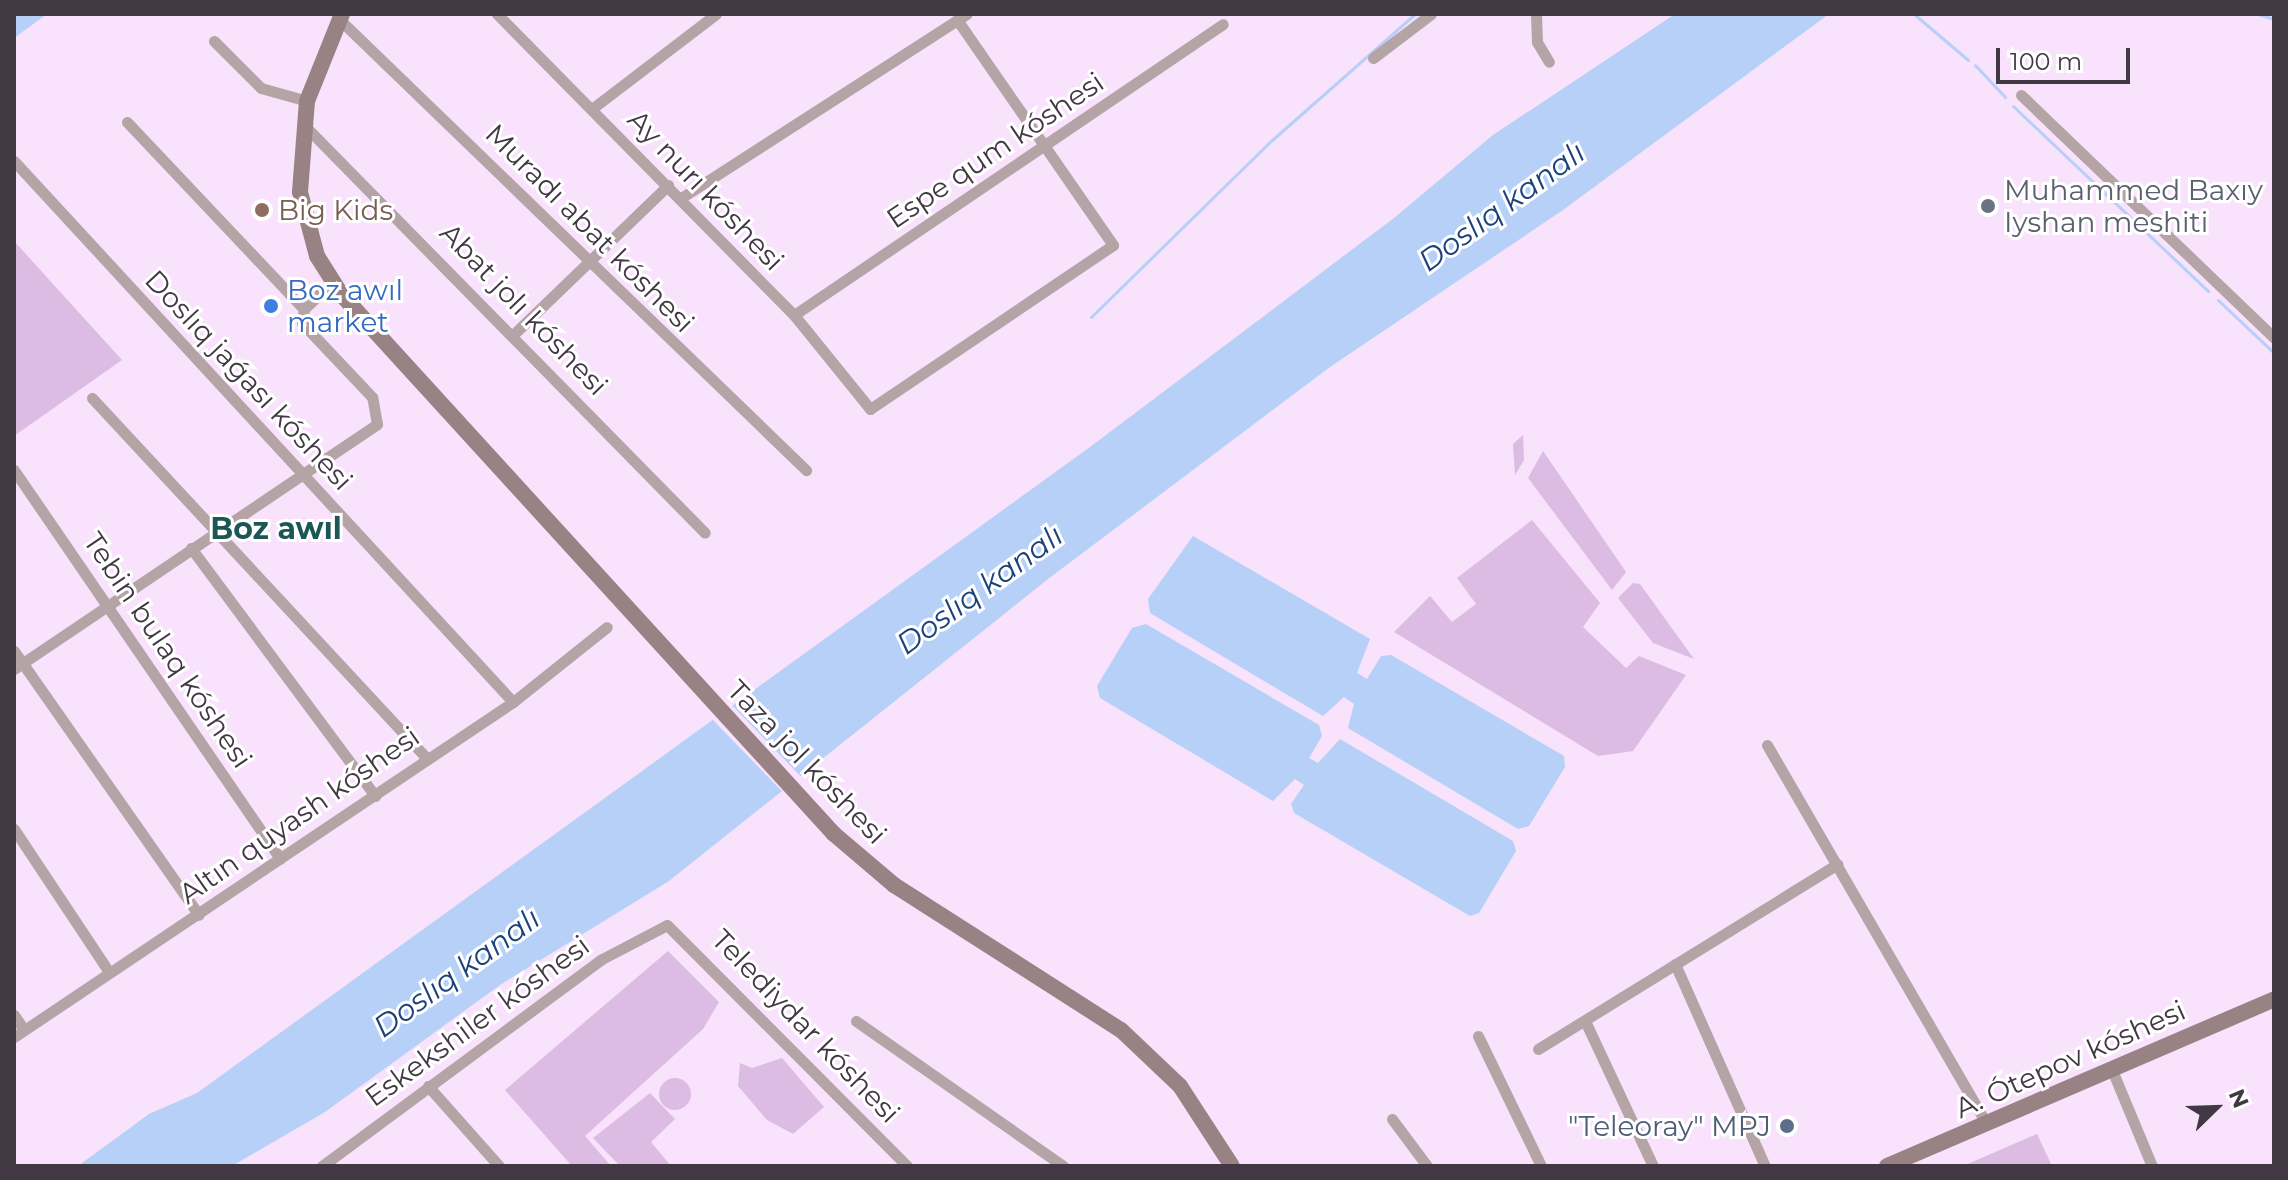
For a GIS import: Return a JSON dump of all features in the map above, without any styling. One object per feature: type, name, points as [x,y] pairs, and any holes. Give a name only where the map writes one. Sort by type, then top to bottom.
[{"type":"main road","name":"Taza jol kóshesi","points":[[341,17],[307,101],[300,192],[313,244],[333,281],[415,380],[796,792],[894,885],[1121,1030],[1180,1086],[1232,1166]]},
{"type":"main road","name":"A. Ótepov kóshesi","points":[[1887,1166],[2274,999]]},
{"type":"street","name":"Ay nurı kóshesi","points":[[497,14],[794,315],[870,409],[1113,245],[1048,144]]},
{"type":"street","points":[[593,108],[716,14]]},
{"type":"street","points":[[1373,58],[1431,14]]},
{"type":"street","points":[[1536,14],[1537,42],[1549,62]]},
{"type":"street","name":"Muradı abat kóshesi","points":[[341,17],[593,259],[728,402],[806,470]]},
{"type":"street","points":[[681,198],[962,17],[1048,144]]},
{"type":"street","name":"Espe qum kóshesi","points":[[794,315],[1223,24]]},
{"type":"street","points":[[214,41],[261,88],[307,101]]},
{"type":"street","points":[[2021,95],[2274,338]]},
{"type":"street","points":[[127,122],[304,309]]},
{"type":"street","name":"Abat jolı kóshesi","points":[[303,124],[515,333],[705,533]]},
{"type":"street","name":"Doslıq jaǵası kóshesi","points":[[14,161],[513,702]]},
{"type":"street","points":[[515,333],[668,185]]},
{"type":"street","points":[[18,666],[109,601],[377,424],[380,410],[372,397],[302,323],[304,309],[333,281]]},
{"type":"street","points":[[92,398],[425,756]]},
{"type":"street","name":"Tebin bulaq kóshesi","points":[[14,470],[109,601],[280,859]]},
{"type":"street","points":[[191,548],[375,796]]},
{"type":"street","name":"Altın quyash kóshesi","points":[[19,1034],[375,796],[425,756],[513,702],[607,627]]},
{"type":"street","points":[[14,651],[18,666],[199,915]]},
{"type":"street","points":[[1767,745],[1987,1124]]},
{"type":"street","points":[[14,829],[109,972]]},
{"type":"street","points":[[1538,1049],[1586,1023],[1837,864]]},
{"type":"street","name":"Eskekshiler kóshesi","points":[[322,1166],[602,959],[667,925]]},
{"type":"street","name":"Telediydar kóshesi","points":[[667,925],[907,1166]]},
{"type":"street","points":[[1675,964],[1765,1166]]},
{"type":"street","points":[[14,1015],[19,1034]]},
{"type":"street","points":[[856,1021],[1063,1166]]},
{"type":"street","points":[[1586,1023],[1653,1166]]},
{"type":"street","points":[[1478,1036],[1541,1166]]},
{"type":"street","points":[[2112,1070],[2152,1166]]},
{"type":"street","points":[[428,1086],[499,1166]]},
{"type":"street","points":[[1392,1119],[1427,1166]]},
{"type":"shaded area","points":[[14,241],[122,360],[14,436]]},
{"type":"shaded area","points":[[1523,435],[1524,460],[1515,475],[1513,444]]},
{"type":"shaded area","points":[[1543,451],[1626,572],[1612,590],[1528,478]]},
{"type":"shaded area","points":[[1532,520],[1600,603],[1583,627],[1626,668],[1639,656],[1686,675],[1633,751],[1598,756],[1394,632],[1430,596],[1452,622],[1476,604],[1457,578]]},
{"type":"shaded area","points":[[1633,583],[1640,584],[1694,659],[1653,643],[1618,598]]},
{"type":"shaded area","points":[[668,951],[719,1002],[703,1029],[585,1136],[611,1166],[572,1166],[505,1090]]},
{"type":"shaded area","points":[[782,1058],[824,1107],[793,1134],[767,1120],[738,1086],[740,1063],[752,1068]]},
{"type":"shaded area","points":[[675,1078],[686,1083],[691,1094],[686,1105],[675,1110],[664,1105],[659,1094],[664,1083]]},
{"type":"shaded area","points":[[650,1093],[675,1119],[651,1142],[671,1166],[620,1166],[593,1138]]},
{"type":"shaded area","points":[[2037,1134],[2052,1166],[1963,1166]]},
{"type":"water","points":[[14,14],[47,14],[14,38]]},
{"type":"water","name":"Doslıq kanalı","points":[[1675,14],[1829,14],[1563,210],[1330,367],[1048,579],[669,881],[500,985],[325,1112],[232,1166],[78,1166],[149,1114],[197,1093],[1090,447],[1394,218],[1493,135]]},
{"type":"water","points":[[1193,536],[1370,639],[1357,673],[1367,679],[1381,656],[1391,655],[1564,756],[1565,767],[1529,826],[1518,829],[1348,728],[1354,704],[1344,697],[1323,716],[1150,613],[1148,599]]},
{"type":"water","points":[[1146,624],[1319,725],[1322,736],[1309,758],[1318,763],[1340,739],[1513,841],[1516,851],[1479,913],[1470,916],[1294,813],[1291,804],[1304,785],[1295,779],[1273,801],[1100,698],[1097,686],[1132,628]]},
{"type":"pier","points":[[728,701],[804,779],[786,796],[711,718]]},
{"type":"waterway","points":[[1091,317],[1272,140],[1415,14]]},
{"type":"waterway","points":[[1914,14],[1968,60]]},
{"type":"waterway","points":[[2258,14],[2274,19]]},
{"type":"waterway","points":[[1975,65],[2005,97]]},
{"type":"waterway","points":[[2013,106],[2208,291]]},
{"type":"waterway","points":[[2218,300],[2274,353]]},
{"type":"place","name":"Muhammed Baxıy Iyshan meshiti","points":[[1988,206]]},
{"type":"place","name":"Big Kids","points":[[262,210]]},
{"type":"place","name":"Boz awıl market","points":[[271,306]]},
{"type":"place","name":"\"Teleoray\" MPJ","points":[[1787,1126]]},
{"type":"district","name":"Boz awıl","points":[[276,529]]}]
